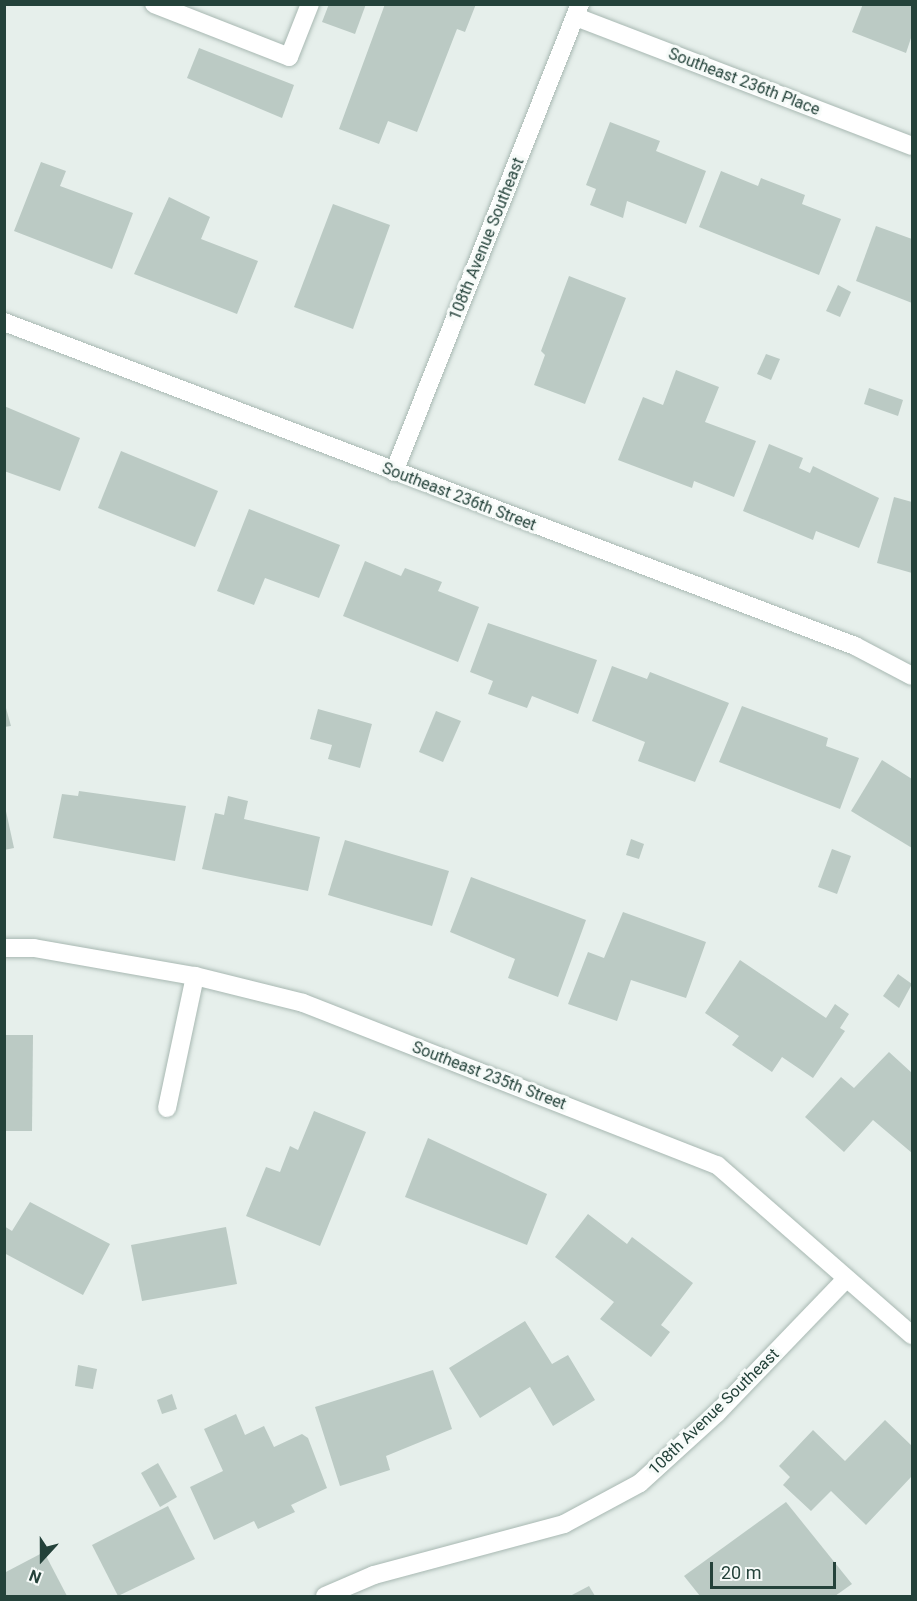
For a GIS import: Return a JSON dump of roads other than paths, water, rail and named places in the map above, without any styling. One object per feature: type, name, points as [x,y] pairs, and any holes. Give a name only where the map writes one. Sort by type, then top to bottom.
[{"type":"street","points":[[154,4],[289,57],[310,4]]},
{"type":"street","name":"Southeast 236th Place","points":[[578,11],[912,146]]},
{"type":"street","name":"108th Avenue Southeast","points":[[394,472],[578,11]]},
{"type":"street","name":"Southeast 236th Street","points":[[4,322],[855,646],[912,676]]},
{"type":"street","name":"Southeast 235th Street","points":[[4,948],[34,948],[195,976],[303,1003],[717,1165],[912,1335]]},
{"type":"street","points":[[168,1108],[195,976]]},
{"type":"street","name":"108th Avenue Southeast","points":[[325,1596],[374,1575],[564,1524],[640,1483],[717,1413],[846,1279]]}]
